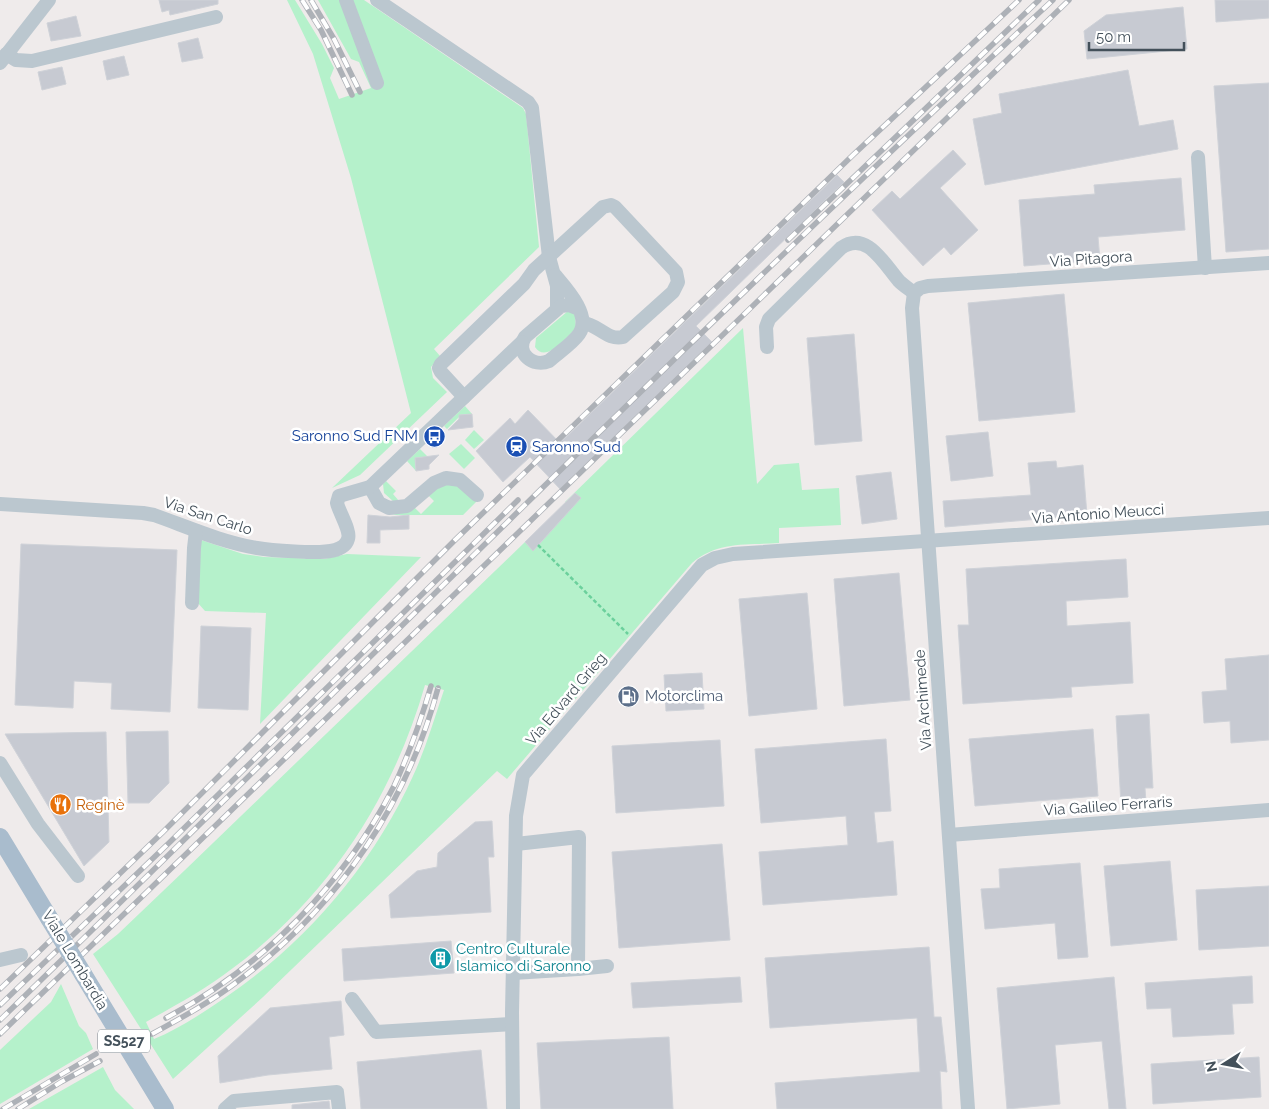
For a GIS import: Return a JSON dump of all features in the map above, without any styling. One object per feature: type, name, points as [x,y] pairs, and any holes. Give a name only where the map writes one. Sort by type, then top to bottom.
[{"type":"main road","name":"Viale Lombardia","points":[[0,837],[165,1109]]},
{"type":"street","points":[[49,0],[3,58],[32,61],[216,17]]},
{"type":"street","points":[[346,0],[377,83]]},
{"type":"street","points":[[377,0],[528,102],[532,108],[557,308],[569,304],[579,309]]},
{"type":"street","points":[[1198,157],[1205,268]]},
{"type":"street","points":[[524,284],[534,278],[552,273],[602,208],[611,205],[615,207],[676,272],[678,282],[673,292],[623,337],[611,337],[594,326],[583,323]]},
{"type":"street","points":[[766,347],[766,327],[769,319],[842,248],[851,243],[862,243],[871,248],[901,283],[916,292]]},
{"type":"street","name":"Via Pitagora","points":[[916,292],[928,286],[1269,264]]},
{"type":"street","points":[[464,397],[441,372],[440,365],[524,284],[531,274],[552,273],[566,288],[579,309],[583,323],[579,334],[549,361],[543,363],[535,363],[529,360],[525,356],[522,342]]},
{"type":"street","name":"Via Archimede","points":[[916,292],[912,308],[968,1109]]},
{"type":"street","name":"Via San Carlo","points":[[0,504],[143,513],[259,549],[331,551],[343,546],[348,539],[348,532],[338,507],[338,498],[343,494],[370,487],[557,308]]},
{"type":"street","points":[[503,359],[529,360]]},
{"type":"street","points":[[370,487],[379,503],[389,508],[407,506],[438,480],[446,478],[460,480],[477,495]]},
{"type":"street","name":"Via Antonio Meucci","points":[[929,541],[1269,518]]},
{"type":"street","points":[[192,604],[196,531]]},
{"type":"street","name":"Via Edvard Grieg","points":[[513,1109],[512,1024],[516,816],[523,775],[697,570],[707,561],[733,554],[929,541]]},
{"type":"street","points":[[0,763],[38,824],[78,876]]},
{"type":"street","name":"Via Galileo Ferraris","points":[[949,835],[1269,810]]},
{"type":"street","points":[[516,844],[579,837],[578,969]]},
{"type":"street","points":[[0,960],[21,955]]},
{"type":"street","points":[[513,974],[607,966]]},
{"type":"street","points":[[352,999],[376,1032],[512,1024]]},
{"type":"street","points":[[225,1109],[234,1101],[337,1092],[339,1109]]},
{"type":"path","points":[[538,545],[636,642]]},
{"type":"green space","points":[[287,0],[295,0],[322,44],[334,68],[330,78],[339,99],[371,88],[359,62],[351,59],[318,0],[364,0],[523,108],[526,114],[539,247],[434,349],[440,356],[431,367],[433,378],[447,392],[360,475],[332,488],[411,413],[351,178],[313,54]]},
{"type":"green space","points":[[568,311],[575,313],[576,328],[550,351],[540,351],[535,347],[536,338]]},
{"type":"green space","points":[[743,328],[757,484],[774,465],[799,463],[802,490],[839,488],[841,525],[779,528],[779,543],[744,544],[722,548],[702,556],[692,563],[507,779],[497,771],[263,997],[173,1079],[93,954],[118,934],[525,542],[533,551],[571,508],[565,502]],"holes":[[[425,685],[444,690],[422,755],[397,809],[358,870],[335,899],[284,952],[256,975],[200,1014],[154,1039],[146,1022],[202,990],[233,968],[299,910],[327,877],[353,842],[395,767]]]},
{"type":"green space","points":[[465,406],[472,414],[459,415],[447,429],[444,426]]},
{"type":"green space","points":[[474,430],[484,440],[474,449],[465,440]]},
{"type":"green space","points":[[461,444],[475,458],[464,469],[449,454]]},
{"type":"green space","points":[[420,449],[428,457],[415,458],[416,471],[407,461]]},
{"type":"green space","points":[[386,481],[396,491],[393,494],[399,501],[394,502],[384,493],[383,484]]},
{"type":"green space","points":[[452,481],[477,501],[463,515],[391,515],[407,512],[414,507],[421,514],[434,501],[427,494]]},
{"type":"green space","points":[[201,540],[243,554],[264,557],[324,559],[347,554],[421,557],[260,724],[266,613],[205,611],[197,602]]},
{"type":"green space","points":[[61,984],[79,1026],[86,1033],[93,1049],[0,1104],[0,1050],[51,1002]]},
{"type":"green space","points":[[103,1067],[115,1090],[134,1109],[29,1109]]},
{"type":"building","points":[[159,0],[218,0],[218,4],[170,15],[169,10],[162,12]]},
{"type":"building","points":[[1215,0],[1269,0],[1269,18],[1216,22]]},
{"type":"building","points":[[1183,7],[1187,49],[1087,59],[1084,31],[1106,15]]},
{"type":"building","points":[[76,16],[81,36],[51,41],[47,23]]},
{"type":"building","points":[[198,38],[203,58],[182,62],[178,43]]},
{"type":"building","points":[[124,56],[129,75],[107,80],[103,61]]},
{"type":"building","points":[[62,67],[66,84],[42,90],[38,72]]},
{"type":"building","points":[[1128,70],[1139,126],[1173,120],[1178,149],[985,185],[973,119],[1002,113],[999,94]]},
{"type":"building","points":[[1269,83],[1269,249],[1226,252],[1214,86]]},
{"type":"building","points":[[953,150],[966,164],[940,188],[978,230],[951,255],[944,247],[923,266],[872,210],[892,191],[900,199]]},
{"type":"building","points":[[837,175],[844,182],[696,326],[712,342],[560,489],[530,457],[503,482],[476,451],[510,418],[515,424],[528,410],[560,443]]},
{"type":"building","points":[[1181,178],[1185,230],[1098,237],[1100,260],[1024,266],[1019,200],[1095,194],[1094,185]]},
{"type":"building","points":[[1064,294],[1075,412],[979,421],[968,303]]},
{"type":"building","points":[[854,334],[862,441],[815,445],[807,338]]},
{"type":"building","points":[[472,414],[473,427],[448,430],[459,419],[459,415]]},
{"type":"building","points":[[988,432],[993,476],[951,481],[946,436]]},
{"type":"building","points":[[439,455],[429,465],[429,469],[416,471],[415,458]]},
{"type":"building","points":[[1056,461],[1057,468],[1083,465],[1087,515],[945,527],[943,501],[1031,495],[1028,463]]},
{"type":"building","points":[[891,472],[897,519],[862,524],[856,476]]},
{"type":"building","points":[[575,493],[581,498],[533,551],[525,542]]},
{"type":"building","points":[[368,515],[390,517],[409,515],[409,529],[380,530],[380,543],[367,543]]},
{"type":"building","points":[[21,544],[177,550],[170,712],[111,709],[112,683],[74,681],[73,708],[15,705]]},
{"type":"building","points":[[1126,559],[1128,597],[1066,601],[1067,626],[1130,622],[1133,683],[1071,687],[1072,697],[963,704],[958,625],[969,625],[966,569]]},
{"type":"building","points":[[899,573],[910,700],[844,706],[834,579]]},
{"type":"building","points":[[807,593],[817,709],[749,716],[739,599]]},
{"type":"building","points":[[201,626],[251,628],[248,710],[198,708]]},
{"type":"building","points":[[1269,655],[1269,740],[1231,743],[1230,721],[1204,723],[1202,692],[1227,690],[1225,659]]},
{"type":"building","points":[[702,673],[704,709],[666,711],[664,675]]},
{"type":"building","points":[[1149,714],[1153,788],[1145,788],[1146,803],[1121,805],[1116,716]]},
{"type":"building","points":[[1093,729],[1098,796],[975,806],[969,739]]},
{"type":"building","points":[[168,731],[169,783],[149,803],[128,803],[126,732]]},
{"type":"building","points":[[106,732],[109,842],[84,866],[5,734]]},
{"type":"building","points":[[886,739],[891,811],[874,812],[877,843],[893,841],[897,895],[763,905],[759,852],[848,845],[846,816],[761,823],[755,749]]},
{"type":"building","points":[[720,740],[724,806],[616,813],[612,746]]},
{"type":"building","points":[[492,821],[494,857],[488,857],[491,912],[391,918],[389,895],[417,871],[437,867],[438,853],[475,822]]},
{"type":"building","points":[[722,844],[730,940],[619,948],[612,852]]},
{"type":"building","points":[[1170,861],[1177,940],[1111,946],[1104,866]]},
{"type":"building","points":[[1080,863],[1088,957],[1058,959],[1055,923],[985,929],[981,889],[1000,888],[999,869]]},
{"type":"building","points":[[1269,886],[1269,946],[1199,950],[1196,890]]},
{"type":"building","points":[[451,941],[454,973],[344,981],[342,949]]},
{"type":"building","points":[[929,947],[934,1017],[941,1017],[947,1072],[940,1071],[942,1109],[777,1109],[775,1083],[920,1072],[917,1018],[770,1028],[765,958]]},
{"type":"building","points":[[1252,976],[1253,1003],[1232,1004],[1234,1034],[1173,1037],[1171,1008],[1147,1009],[1145,983]]},
{"type":"building","points":[[740,977],[742,1002],[633,1008],[631,983]]},
{"type":"building","points":[[1114,977],[1126,1109],[1109,1109],[1102,1041],[1055,1045],[1060,1104],[1007,1109],[997,988]]},
{"type":"building","points":[[341,1001],[344,1035],[329,1037],[332,1069],[268,1075],[220,1083],[218,1056],[270,1008]]},
{"type":"building","points":[[669,1037],[673,1109],[541,1109],[537,1043]]},
{"type":"building","points":[[481,1050],[487,1109],[361,1109],[357,1062]]},
{"type":"building","points":[[1259,1057],[1261,1097],[1153,1104],[1151,1064]]},
{"type":"building","points":[[329,1101],[330,1109],[292,1109],[292,1105]]},
{"type":"railway","points":[[302,0],[321,30],[352,95]]},
{"type":"railway","points":[[311,0],[334,39],[360,92]]},
{"type":"railway","points":[[0,989],[163,832],[455,540],[853,155],[1019,0]]},
{"type":"railway","points":[[788,240],[1039,0]]},
{"type":"railway","points":[[0,1020],[786,251],[1053,0]]},
{"type":"railway","points":[[0,1034],[1069,0]]},
{"type":"railway","points":[[0,1005],[170,842],[518,500]]},
{"type":"railway","points":[[166,1018],[236,974],[268,948],[326,889],[374,822],[394,786],[405,762],[431,686]]},
{"type":"railway","points":[[152,1034],[209,1001],[277,950],[309,919],[338,885],[388,812],[408,772],[425,731],[438,688]]},
{"type":"railway","points":[[3,1109],[96,1054]]},
{"type":"railway","points":[[18,1109],[61,1082],[100,1061]]},
{"type":"place","name":"Saronno Sud FNM","points":[[434,436]]},
{"type":"place","name":"Saronno Sud","points":[[516,447]]},
{"type":"place","name":"Motorclima","points":[[629,696]]},
{"type":"place","name":"Reginè","points":[[60,805]]},
{"type":"place","name":"Centro Culturale Islamico di Saronno","points":[[440,958]]}]
